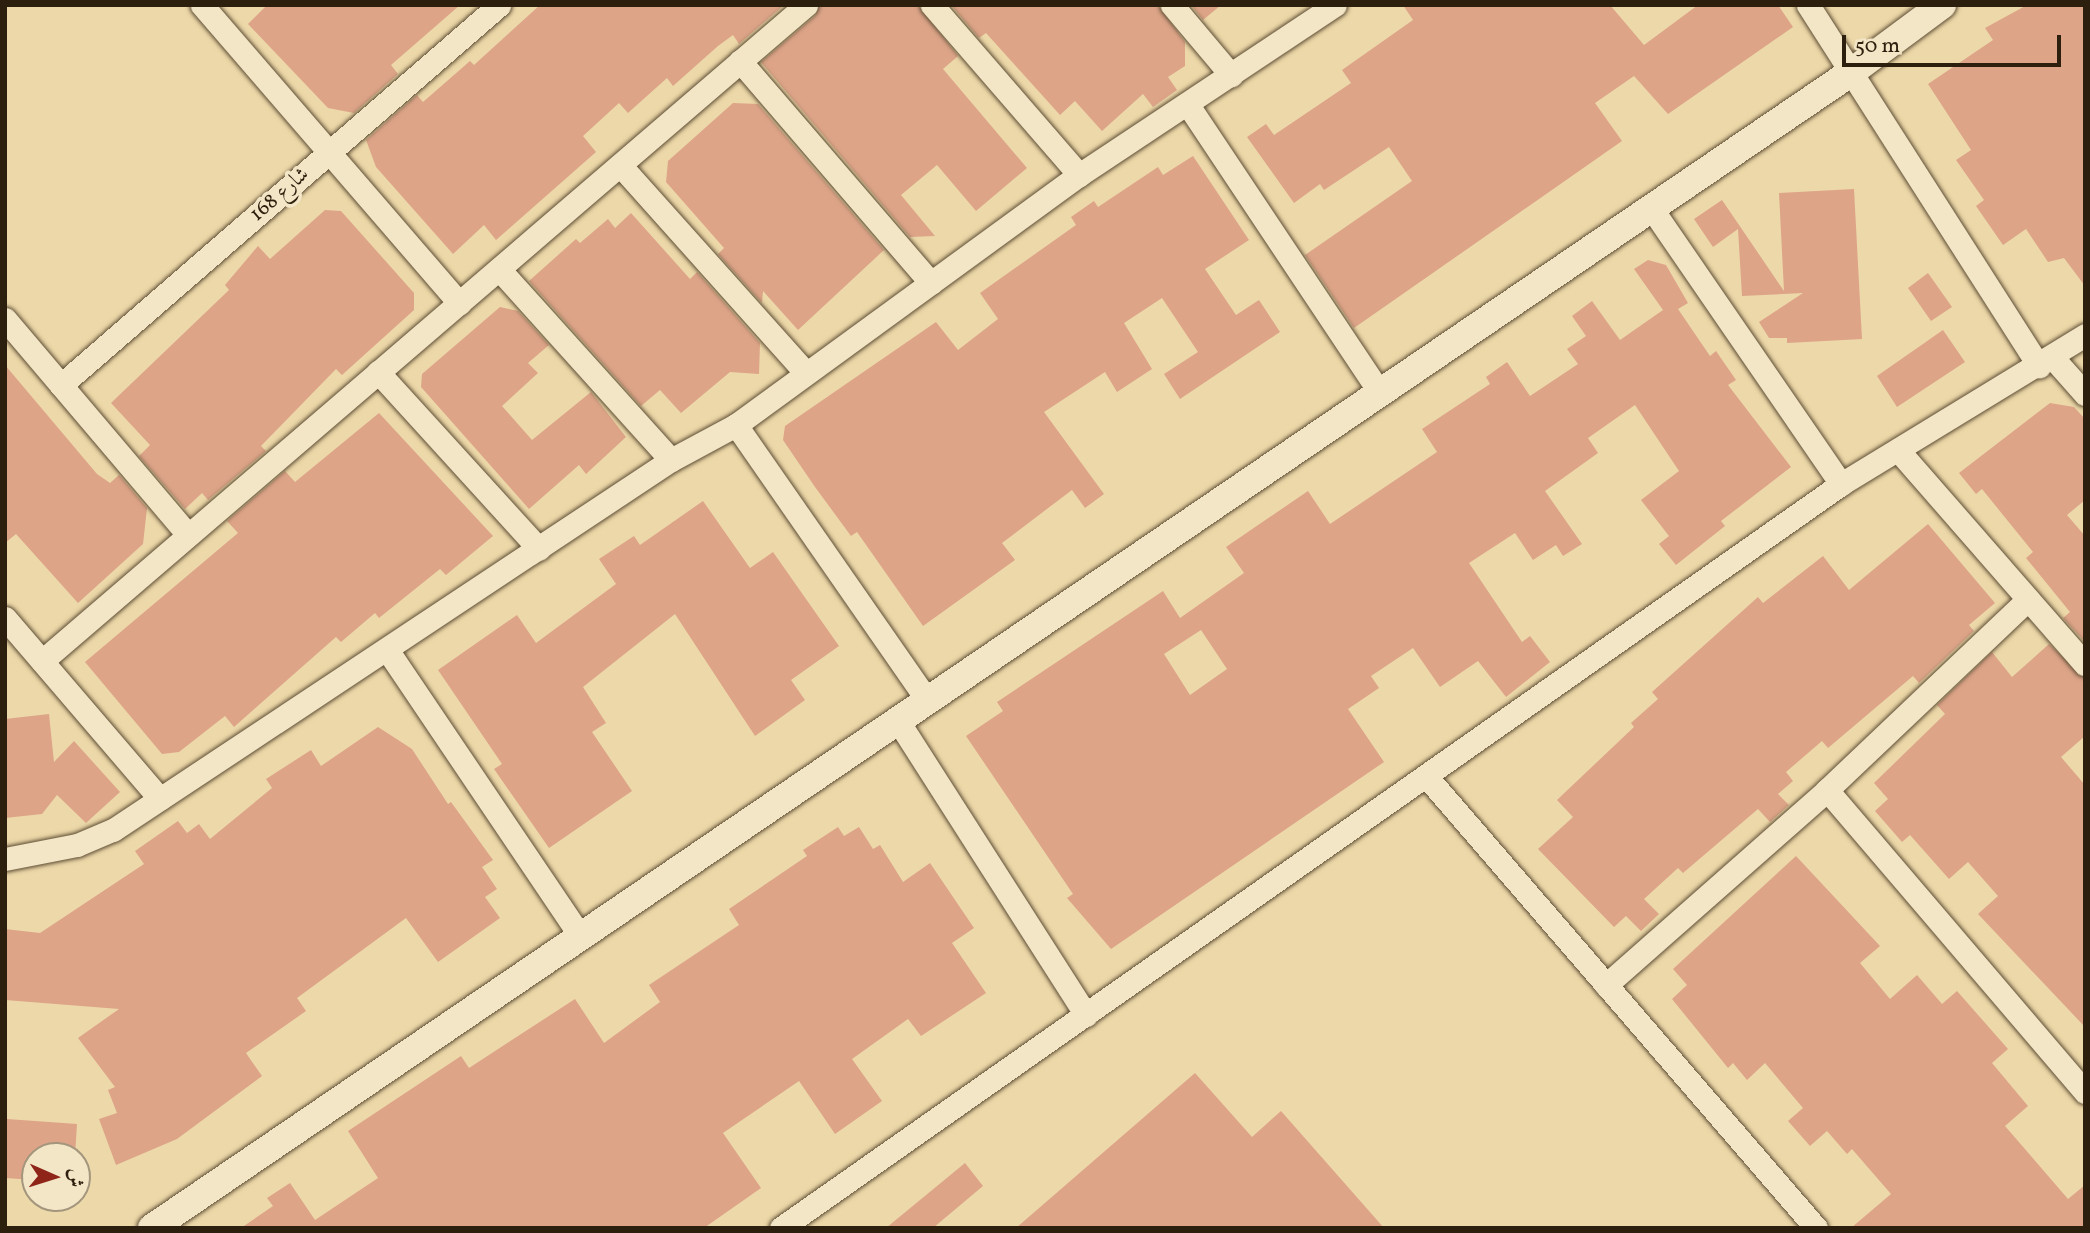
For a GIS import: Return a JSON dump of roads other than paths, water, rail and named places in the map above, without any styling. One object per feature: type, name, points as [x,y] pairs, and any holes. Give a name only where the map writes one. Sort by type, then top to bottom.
[{"type":"street","points":[[202,5],[459,303]]},
{"type":"street","name":"شارع 168","points":[[61,385],[499,5]]},
{"type":"street","points":[[42,661],[806,5]]},
{"type":"street","points":[[932,5],[1079,174]]},
{"type":"street","points":[[1172,5],[1231,75]]},
{"type":"street","points":[[5,859],[77,845],[160,799],[388,651],[671,460],[736,425],[1079,174],[1188,105],[1335,5]]},
{"type":"street","points":[[1808,5],[2046,362],[2085,394]]},
{"type":"street","points":[[152,1228],[1652,209],[1853,71],[1942,5]]},
{"type":"street","points":[[740,61],[930,283]]},
{"type":"street","points":[[1188,105],[1380,393]]},
{"type":"street","points":[[620,165],[806,373]]},
{"type":"street","points":[[1652,209],[1841,484]]},
{"type":"street","points":[[499,269],[671,460]]},
{"type":"street","points":[[5,319],[188,535]]},
{"type":"street","points":[[793,1225],[1086,1015],[1841,484],[2046,362],[2085,335]]},
{"type":"street","points":[[378,372],[539,549]]},
{"type":"street","points":[[736,425],[928,701]]},
{"type":"street","points":[[1898,450],[2085,664]]},
{"type":"street","points":[[1606,985],[1827,790],[2028,599]]},
{"type":"street","points":[[9,629],[42,661],[160,799]]},
{"type":"street","points":[[388,651],[581,937]]},
{"type":"street","points":[[898,721],[1086,1015]]},
{"type":"street","points":[[1426,776],[1816,1228]]},
{"type":"street","points":[[1827,790],[2085,1092]]}]
